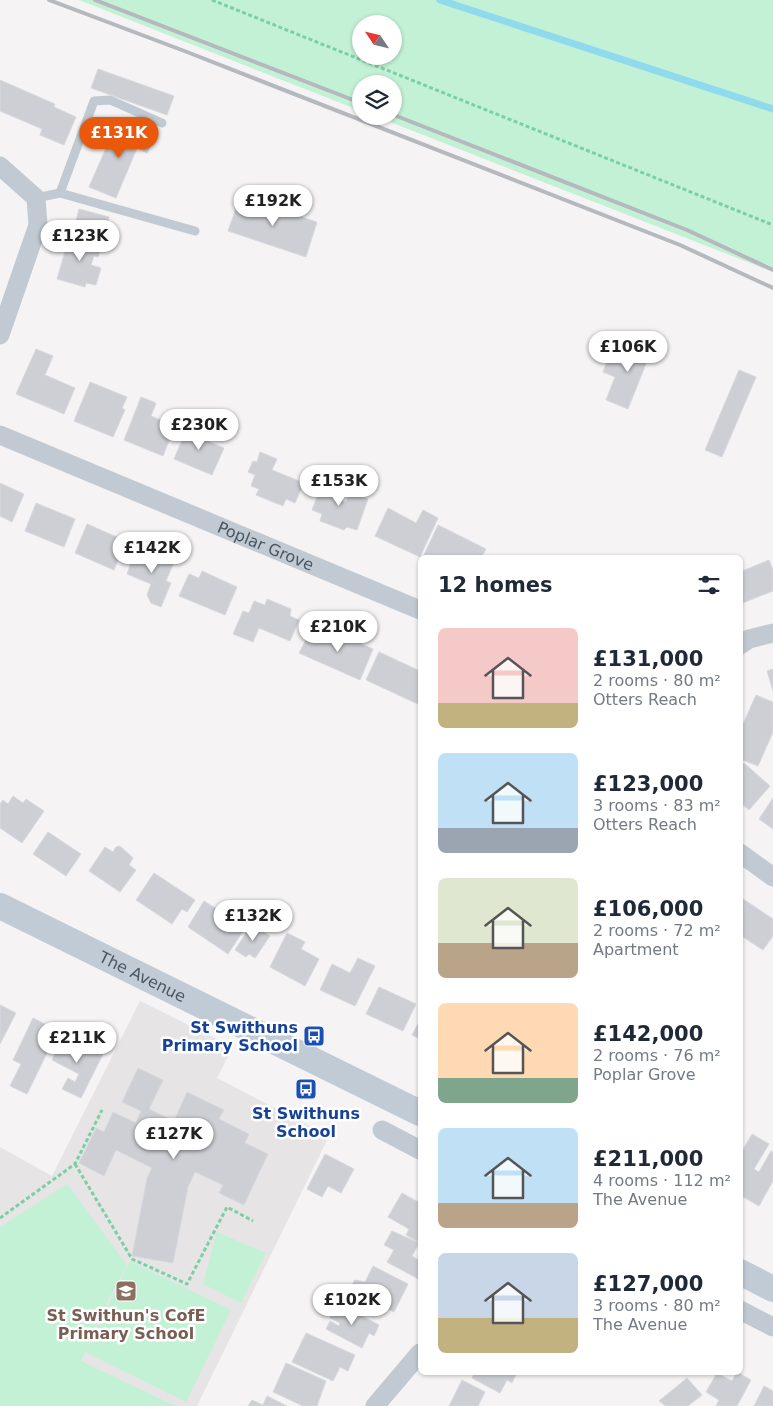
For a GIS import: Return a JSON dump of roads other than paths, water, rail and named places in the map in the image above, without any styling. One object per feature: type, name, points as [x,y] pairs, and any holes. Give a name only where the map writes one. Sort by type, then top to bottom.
[{"type":"street","points":[[0,166],[36,198],[38,226],[0,335]]},
{"type":"street","name":"Poplar Grove","points":[[0,435],[418,609]]},
{"type":"street","points":[[744,642],[773,633]]},
{"type":"street","points":[[743,855],[773,877]]},
{"type":"street","name":"The Avenue","points":[[0,906],[418,1112]]},
{"type":"street","points":[[382,1130],[418,1149]]},
{"type":"street","points":[[743,1274],[773,1289]]},
{"type":"street","points":[[743,1312],[773,1327]]},
{"type":"street","points":[[375,1406],[418,1354]]},
{"type":"lane","points":[[60,193],[94,101],[110,100],[162,123]]},
{"type":"lane","points":[[36,198],[60,193],[195,231]]},
{"type":"waterway","points":[[440,0],[773,109]]},
{"type":"railway","points":[[49,0],[680,245],[773,288]]},
{"type":"railway","points":[[95,0],[352,100]]},
{"type":"railway","points":[[402,118],[687,230],[773,270]]},
{"type":"place","name":"St Swithuns Primary School","points":[[314,1036]]},
{"type":"place","name":"St Swithuns School","points":[[306,1089]]},
{"type":"place","name":"St Swithun's CofE Primary School","points":[[126,1291]]}]
